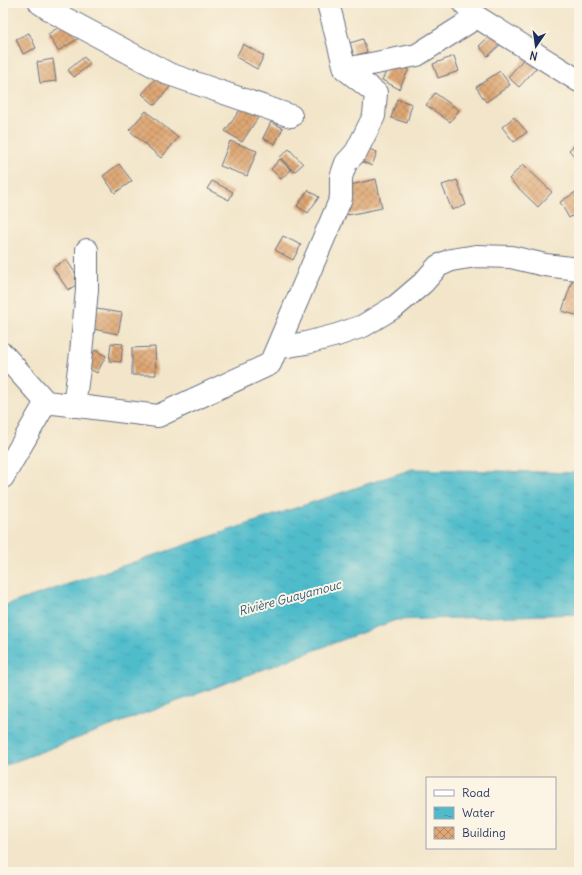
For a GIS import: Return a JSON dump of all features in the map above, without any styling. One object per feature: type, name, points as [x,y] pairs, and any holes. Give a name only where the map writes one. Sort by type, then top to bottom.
[{"type":"street","points":[[40,3],[55,13],[169,74],[291,116]]},
{"type":"street","points":[[3,354],[46,402],[158,416],[270,364],[341,198],[341,177],[346,163],[356,152],[374,116],[376,93],[345,69],[328,3]]},
{"type":"street","points":[[345,69],[417,55],[470,10],[579,81]]},
{"type":"street","points":[[74,406],[87,290],[87,250]]},
{"type":"street","points":[[277,348],[312,341],[363,326],[396,306],[423,283],[438,266],[451,260],[476,256],[511,257],[545,266],[579,269]]},
{"type":"street","points":[[3,477],[46,402]]},
{"type":"water","name":"Rivière Guayamouc","points":[[412,469],[579,473],[579,614],[396,620],[3,766],[3,606]]},
{"type":"building","points":[[69,21],[79,38],[58,51],[48,34]]},
{"type":"building","points":[[494,32],[503,42],[488,56],[479,46]]},
{"type":"building","points":[[29,33],[36,48],[23,54],[16,39]]},
{"type":"building","points":[[363,39],[367,52],[354,56],[350,43]]},
{"type":"building","points":[[243,44],[264,56],[257,69],[236,57]]},
{"type":"building","points":[[527,55],[539,65],[519,87],[508,77]]},
{"type":"building","points":[[454,56],[459,71],[438,78],[433,64]]},
{"type":"building","points":[[84,57],[90,64],[74,77],[68,70]]},
{"type":"building","points":[[53,59],[56,81],[40,83],[37,62]]},
{"type":"building","points":[[392,60],[409,69],[399,89],[382,80]]},
{"type":"building","points":[[500,71],[510,85],[486,102],[476,87]]},
{"type":"building","points":[[157,77],[170,87],[155,105],[142,94]]},
{"type":"building","points":[[435,93],[459,110],[450,122],[426,105]]},
{"type":"building","points":[[397,99],[412,104],[407,123],[391,118]]},
{"type":"building","points":[[245,103],[261,113],[242,142],[225,131]]},
{"type":"building","points":[[146,111],[178,138],[161,158],[129,130]]},
{"type":"building","points":[[514,117],[527,132],[514,142],[502,127]]},
{"type":"building","points":[[271,122],[283,128],[275,144],[263,138]]},
{"type":"building","points":[[230,141],[257,151],[247,176],[220,166]]},
{"type":"building","points":[[579,141],[579,162],[569,150]]},
{"type":"building","points":[[366,148],[377,152],[372,166],[361,161]]},
{"type":"building","points":[[289,149],[303,164],[294,172],[280,157]]},
{"type":"building","points":[[280,159],[291,170],[281,179],[271,169]]},
{"type":"building","points":[[119,164],[132,181],[115,193],[103,176]]},
{"type":"building","points":[[523,164],[552,192],[538,207],[509,179]]},
{"type":"building","points":[[376,179],[382,208],[348,215],[342,187]]},
{"type":"building","points":[[457,180],[466,205],[452,210],[442,185]]},
{"type":"building","points":[[212,181],[233,192],[229,200],[207,189]]},
{"type":"building","points":[[308,190],[319,197],[308,213],[297,206]]},
{"type":"building","points":[[579,190],[579,212],[569,218],[560,202]]},
{"type":"building","points":[[283,236],[301,245],[293,260],[275,250]]},
{"type":"building","points":[[66,259],[81,282],[68,290],[53,268]]},
{"type":"building","points":[[574,275],[579,277],[579,316],[562,311]]},
{"type":"building","points":[[96,309],[122,313],[118,334],[93,329]]},
{"type":"building","points":[[111,343],[123,344],[121,362],[109,361]]},
{"type":"building","points":[[155,347],[156,375],[132,375],[132,348]]},
{"type":"building","points":[[95,350],[106,356],[97,373],[86,367]]}]
